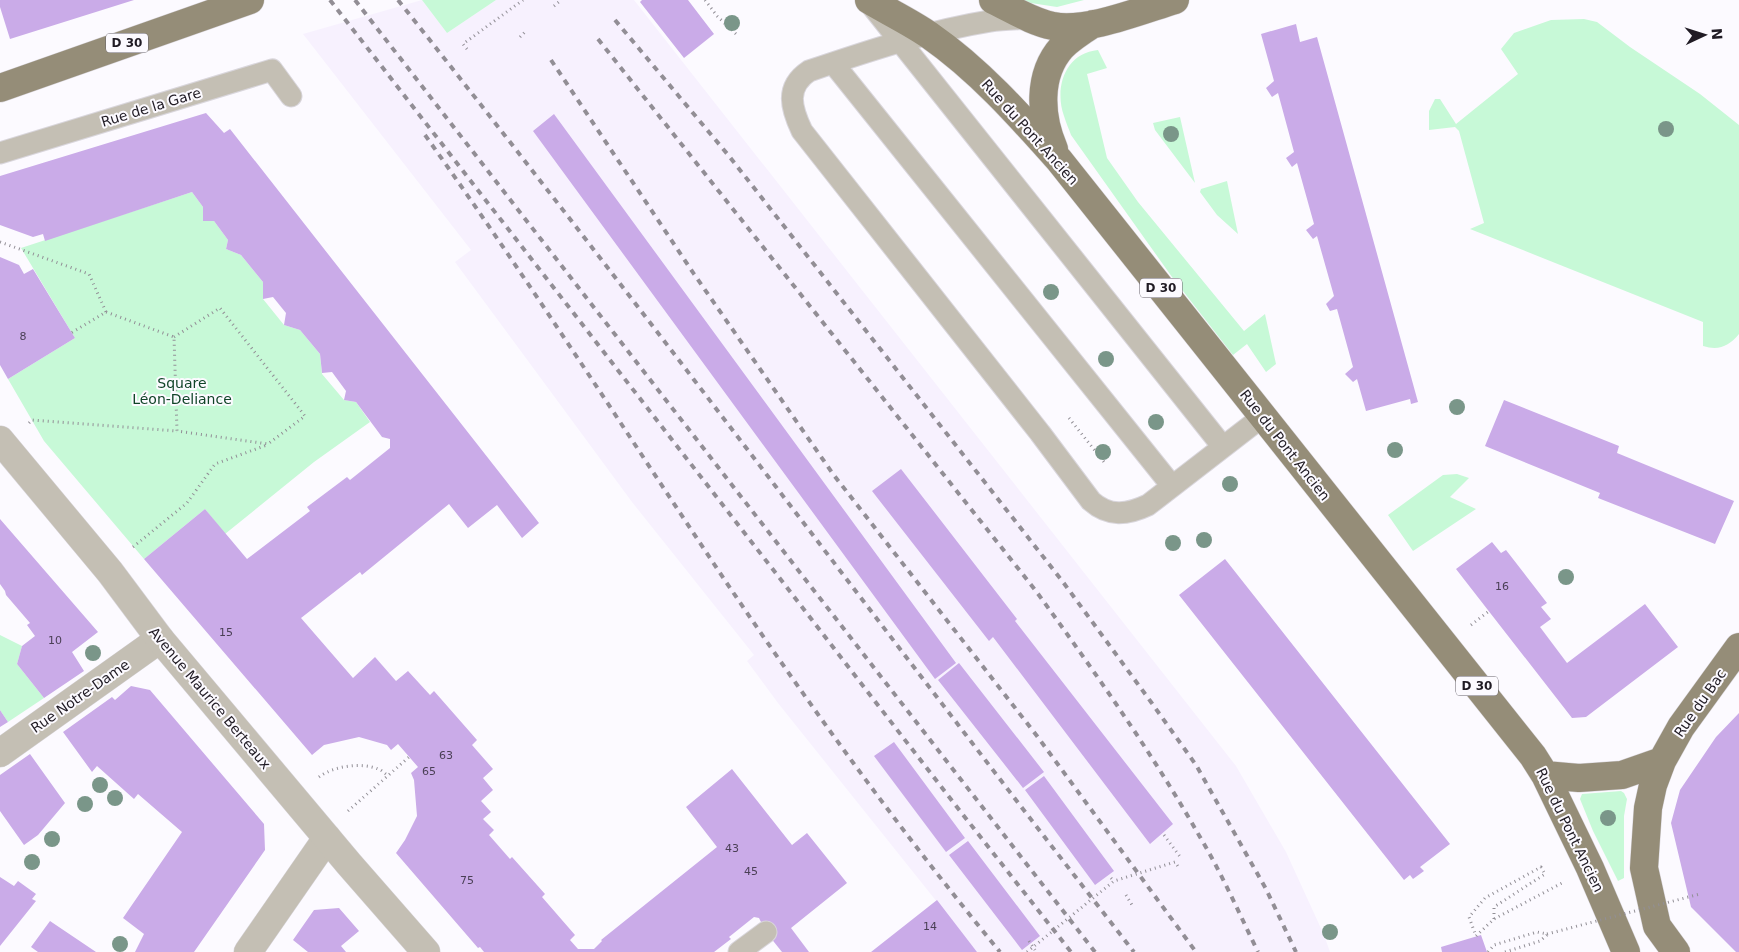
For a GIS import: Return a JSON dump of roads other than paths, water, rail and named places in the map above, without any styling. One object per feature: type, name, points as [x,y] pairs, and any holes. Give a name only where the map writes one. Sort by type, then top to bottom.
[{"type":"main road","name":"D 30","points":[[1,85],[250,0]]},
{"type":"main road","name":"Rue du Pont Ancien","points":[[868,0],[928,35],[959,58],[1019,115],[1059,160],[1533,756],[1545,775],[1590,868],[1626,952]]},
{"type":"main road","points":[[993,0],[1050,26],[1062,28],[1093,24],[1175,0]]},
{"type":"main road","name":"D 30","points":[[1059,160],[1047,134],[1043,115],[1045,81],[1055,56],[1063,46],[1093,24]]},
{"type":"main road","name":"Rue du Bac","points":[[1662,761],[1681,727],[1739,647]]},
{"type":"main road","points":[[1545,775],[1578,778],[1622,775],[1662,761]]},
{"type":"main road","points":[[1662,761],[1653,785],[1648,808],[1644,868],[1657,926],[1676,952]]},
{"type":"street","name":"Avenue Maurice Berteaux","points":[[0,440],[110,572],[160,638],[327,838],[426,952]]},
{"type":"street","name":"Rue Notre-Dame","points":[[0,753],[160,638]]},
{"type":"street","points":[[248,952],[327,838]]},
{"type":"lane","points":[[868,0],[1223,447]]},
{"type":"lane","points":[[1032,18],[992,21],[928,35],[809,71],[800,77],[794,88],[792,98],[796,118],[802,131],[1040,432],[1091,501],[1104,511],[1129,512],[1148,505],[1262,417]]},
{"type":"lane","points":[[833,63],[1172,486]]},
{"type":"lane","name":"Rue de la Gare","points":[[0,153],[272,70],[291,96]]},
{"type":"lane","points":[[739,952],[766,932]]},
{"type":"railway","points":[[330,0],[1071,952]]},
{"type":"railway","points":[[355,0],[1095,952]]},
{"type":"railway","points":[[398,0],[584,237],[1134,952]]},
{"type":"railway","points":[[615,20],[729,156],[1063,582],[1151,702],[1196,765],[1266,889],[1296,952]]},
{"type":"railway","points":[[598,39],[1036,591],[1162,774],[1216,865],[1258,952]]},
{"type":"railway","points":[[551,60],[694,274],[833,474],[1037,736],[1196,952]]},
{"type":"railway","points":[[425,135],[535,294],[782,663],[888,810],[1000,952]]},
{"type":"park label","name":"Square Léon-Deliance","points":[[182,392]]}]
